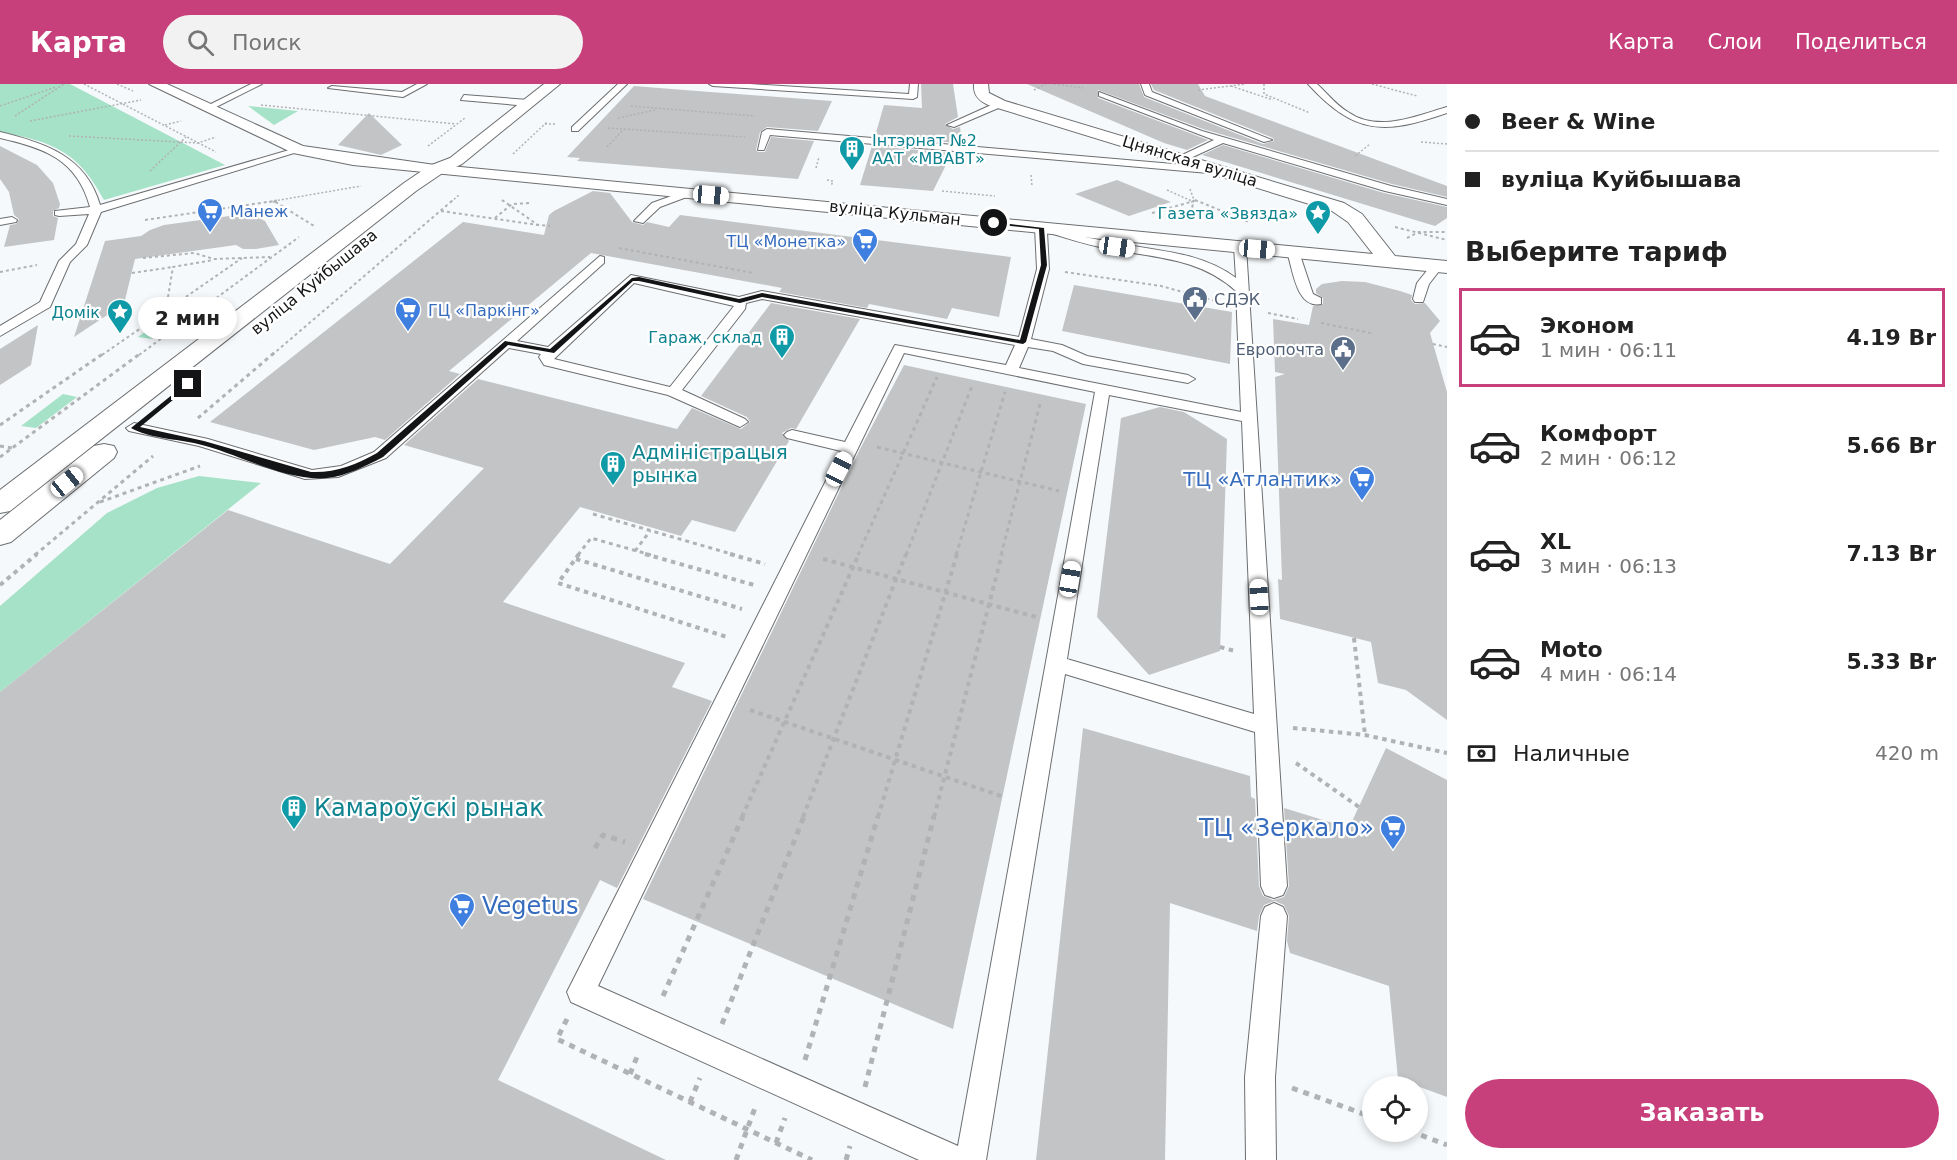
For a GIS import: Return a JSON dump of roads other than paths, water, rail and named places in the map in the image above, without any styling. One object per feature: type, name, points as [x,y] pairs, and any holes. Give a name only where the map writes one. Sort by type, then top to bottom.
[{"type":"street","name":"вуліца Кульман","points":[[156,84],[299,150],[353,160],[447,167],[647,189],[1442,266]]},
{"type":"street","name":"вуліца Куйбышава","points":[[0,504],[447,167],[553,84]]},
{"type":"street","name":"Цнянская вуліца","points":[[981,84],[980,91],[985,98],[1000,104],[1338,207],[1355,218],[1389,261]]},
{"type":"street","name":"вуліца Куйбышава","points":[[0,535],[432,189],[447,167]]},
{"type":"lane","points":[[207,108],[258,84]]},
{"type":"lane","points":[[408,93],[423,84]]},
{"type":"lane","points":[[580,127],[622,84]]},
{"type":"lane","points":[[713,84],[913,97],[914,84]]},
{"type":"lane","points":[[1145,84],[1148,93],[1275,143]]},
{"type":"lane","points":[[1312,84],[1350,118],[1361,122],[1405,124],[1447,110]]},
{"type":"lane","points":[[332,88],[426,95]]},
{"type":"lane","points":[[1102,94],[1222,140],[1389,189],[1447,201]]},
{"type":"lane","points":[[464,98],[529,103]]},
{"type":"lane","points":[[951,124],[1000,104]]},
{"type":"lane","points":[[763,143],[767,132],[1220,171]]},
{"type":"lane","points":[[0,135],[35,143],[64,158],[84,176],[96,210],[81,245],[67,259],[45,304],[0,332]]},
{"type":"lane","points":[[1181,159],[1222,140]]},
{"type":"lane","points":[[1285,147],[1389,189]]},
{"type":"lane","points":[[59,213],[96,210],[299,150]]},
{"type":"lane","points":[[647,189],[658,197],[638,221],[656,205],[688,193]]},
{"type":"lane","points":[[0,222],[12,220]]},
{"type":"lane","points":[[1011,370],[1023,342],[1043,269],[1046,228],[1117,247],[1193,261],[1231,278],[1242,290]]},
{"type":"lane","points":[[1240,247],[1274,886]]},
{"type":"lane","points":[[1293,252],[1307,296],[1317,301]]},
{"type":"lane","points":[[134,428],[175,437],[311,475],[327,475],[360,466],[380,455],[600,260]]},
{"type":"lane","points":[[1419,299],[1423,283],[1442,266]]},
{"type":"lane","points":[[740,422],[673,392],[545,360],[632,279],[639,279],[740,301],[762,295],[1057,348],[1083,360],[1188,379]]},
{"type":"lane","points":[[673,392],[740,306],[740,301]]},
{"type":"lane","points":[[507,343],[551,352]]},
{"type":"lane","points":[[954,1160],[581,992],[723,701],[900,348],[1249,418]]},
{"type":"lane","points":[[971,1160],[1103,389]]},
{"type":"lane","points":[[792,435],[851,445]]},
{"type":"lane","points":[[1055,663],[1266,734]]},
{"type":"lane","points":[[1261,1160],[1260,1077],[1274,916]]},
{"type":"place","name":"Інтэрнат №2 ААТ «МВАВТ»","points":[[852,172]]},
{"type":"place","name":"Манеж","points":[[210,234]]},
{"type":"place","name":"Газета «Звязда»","points":[[1318,236]]},
{"type":"place","name":"ТЦ «Монетка»","points":[[865,264]]},
{"type":"place","name":"СДЭК","points":[[1195,322]]},
{"type":"place","name":"ГЦ «Паркінг»","points":[[408,333]]},
{"type":"place","name":"Домік","points":[[120,335]]},
{"type":"place","name":"Гараж, склад","points":[[782,360]]},
{"type":"place","name":"Европочта","points":[[1343,372]]},
{"type":"place","name":"Адміністрацыя рынка","points":[[613,487]]},
{"type":"place","name":"ТЦ «Атлантик»","points":[[1362,502]]},
{"type":"place","name":"Камароўскі рынак","points":[[294,831]]},
{"type":"place","name":"ТЦ «Зеркало»","points":[[1393,851]]},
{"type":"place","name":"Vegetus","points":[[462,929]]}]
